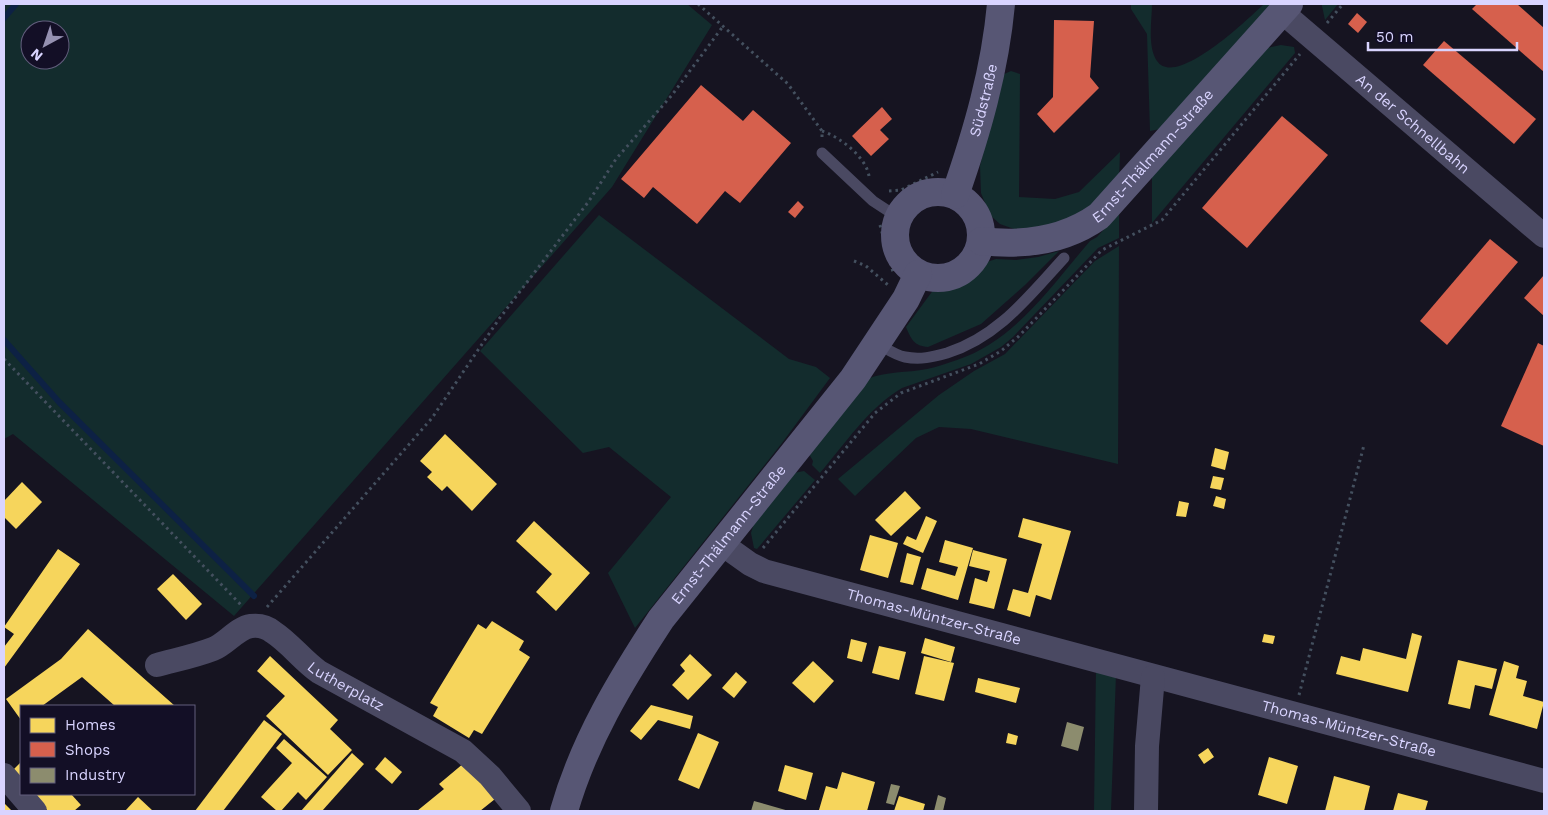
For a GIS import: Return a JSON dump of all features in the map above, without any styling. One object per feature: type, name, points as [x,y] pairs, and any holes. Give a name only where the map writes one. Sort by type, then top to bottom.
[{"type":"main road","name":"Südstraße","points":[[955,195],[984,106],[994,58],[1001,4]]},
{"type":"main road","name":"Ernst-Thälmann-Straße","points":[[981,241],[1026,244],[1074,230],[1099,216],[1286,8]]},
{"type":"main road","points":[[940,192],[955,195],[966,202],[975,212],[980,224],[981,241],[974,261],[954,276],[942,279],[906,275],[907,265],[899,253],[895,239],[902,211],[912,200],[926,193],[940,192]]},
{"type":"main road","name":"Ernst-Thälmann-Straße","points":[[564,811],[588,742],[620,684],[661,619],[798,449],[878,344],[906,299],[906,275]]},
{"type":"street","name":"An der Schnellbahn","points":[[1286,8],[1544,236]]},
{"type":"street","name":"Thomas-Müntzer-Straße","points":[[722,544],[750,564],[764,571],[1544,781]]},
{"type":"street","points":[[157,665],[212,650],[243,629],[260,626]]},
{"type":"street","name":"Lutherplatz","points":[[260,626],[272,631],[287,642],[305,662],[319,672],[463,751],[490,776],[519,811]]},
{"type":"street","points":[[1146,811],[1147,746],[1153,677]]},
{"type":"street","points":[[4,775],[20,794]]},
{"type":"street","points":[[21,795],[34,811]]},
{"type":"lane","points":[[822,153],[874,201],[899,218]]},
{"type":"lane","points":[[878,344],[906,358],[929,358],[955,350],[982,338],[1005,321],[1064,258]]},
{"type":"path","points":[[698,4],[724,25],[788,84],[822,131],[830,134],[863,160],[871,181],[881,189],[892,192],[901,190],[939,171]]},
{"type":"path","points":[[260,626],[261,614],[432,418],[499,319],[589,201],[616,159],[672,95],[724,25]]},
{"type":"path","points":[[822,131],[822,153]]},
{"type":"path","points":[[881,189],[867,210],[882,228],[906,275]]},
{"type":"path","points":[[854,261],[866,266],[890,287],[892,281]]},
{"type":"path","points":[[4,359],[260,626]]},
{"type":"path","points":[[1294,715],[1364,445]]},
{"type":"green space","points":[[4,4],[687,4],[712,25],[612,187],[234,616],[13,434],[4,439]]},
{"type":"green space","points":[[1131,4],[1152,4],[1152,48],[1157,61],[1166,67],[1180,66],[1195,59],[1229,36],[1264,4],[1276,4],[1160,129],[1150,131],[1147,34],[1131,9]]},
{"type":"green space","points":[[1322,4],[1338,4],[1325,20],[1322,6]]},
{"type":"green space","points":[[1281,45],[1294,47],[1295,53],[1152,223],[1152,171],[1267,48]]},
{"type":"green space","points":[[1011,71],[1020,74],[1019,197],[1055,199],[1079,192],[1120,152],[1119,181],[1088,209],[1049,227],[1014,229],[1000,224],[990,215],[981,193],[980,166],[1002,75]]},
{"type":"green space","points":[[1119,213],[1119,238],[1098,248],[1013,337],[1001,347],[971,364],[902,388],[868,416],[820,473],[812,465],[813,461],[809,454],[867,379],[874,376],[938,366],[978,351],[997,340],[1031,310],[1090,241],[1097,237]]},
{"type":"green space","points":[[599,215],[789,359],[816,367],[830,378],[782,443],[635,628],[608,573],[671,497],[609,447],[583,453],[480,351]]},
{"type":"green space","points":[[1119,246],[1118,464],[971,429],[939,427],[916,438],[855,496],[838,479],[939,395],[974,371],[1005,354],[1095,261]]},
{"type":"green space","points":[[1059,251],[1025,285],[981,324],[928,347],[919,345],[911,338],[906,327],[934,289],[968,278],[987,262],[996,259],[1016,260],[1038,257]]},
{"type":"green space","points":[[804,471],[815,480],[757,549],[754,548],[751,533],[754,523],[794,473]]},
{"type":"green space","points":[[1096,668],[1116,674],[1111,811],[1094,811]]},
{"type":"building: Homes","points":[[445,434],[497,484],[472,511],[447,486],[442,491],[427,477],[432,472],[420,461]]},
{"type":"building: Homes","points":[[1215,448],[1229,452],[1225,470],[1211,466]]},
{"type":"building: Homes","points":[[1213,476],[1224,478],[1221,490],[1210,488]]},
{"type":"building: Homes","points":[[22,482],[42,502],[16,529],[4,517],[4,501]]},
{"type":"building: Homes","points":[[905,491],[921,508],[891,536],[875,520]]},
{"type":"building: Homes","points":[[1216,496],[1226,499],[1224,509],[1213,506]]},
{"type":"building: Homes","points":[[1179,501],[1189,503],[1186,517],[1176,516]]},
{"type":"building: Homes","points":[[926,516],[937,521],[923,553],[903,544],[907,536],[916,540]]},
{"type":"building: Homes","points":[[1023,518],[1071,531],[1051,600],[1036,595],[1030,617],[1007,610],[1013,589],[1028,593],[1042,544],[1018,537]]},
{"type":"building: Homes","points":[[534,521],[590,573],[556,611],[536,592],[552,574],[516,541]]},
{"type":"building: Homes","points":[[870,535],[898,543],[888,578],[860,570]]},
{"type":"building: Homes","points":[[945,540],[973,548],[958,600],[921,589],[927,568],[955,576],[958,567],[939,562]]},
{"type":"building: Homes","points":[[58,549],[80,564],[4,668],[4,647],[14,634],[4,627]]},
{"type":"building: Homes","points":[[973,550],[1007,559],[994,609],[969,603],[975,578],[987,582],[990,571],[969,566]]},
{"type":"building: Homes","points":[[907,553],[921,557],[913,585],[900,582]]},
{"type":"building: Homes","points":[[173,574],[202,604],[186,620],[157,589]]},
{"type":"building: Homes","points":[[492,621],[524,641],[519,650],[530,657],[482,734],[474,730],[469,738],[433,716],[438,707],[430,703],[478,624],[486,629]]},
{"type":"building: Homes","points":[[88,629],[174,705],[114,705],[82,677],[43,705],[20,705],[20,719],[6,699],[61,659]]},
{"type":"building: Homes","points":[[1412,633],[1422,636],[1408,692],[1336,674],[1341,656],[1360,661],[1363,648],[1406,659]]},
{"type":"building: Homes","points":[[1264,634],[1275,636],[1273,644],[1262,642]]},
{"type":"building: Homes","points":[[925,638],[955,647],[951,662],[921,653]]},
{"type":"building: Homes","points":[[851,639],[867,643],[862,662],[847,658]]},
{"type":"building: Homes","points":[[879,646],[906,652],[899,680],[872,673]]},
{"type":"building: Homes","points":[[690,654],[712,675],[688,700],[672,685],[685,671],[680,665]]},
{"type":"building: Homes","points":[[270,656],[338,720],[330,729],[352,750],[328,775],[266,716],[285,696],[257,671]]},
{"type":"building: Homes","points":[[924,656],[954,663],[944,701],[915,694]]},
{"type":"building: Homes","points":[[1458,660],[1497,669],[1492,689],[1475,685],[1470,709],[1448,704]]},
{"type":"building: Homes","points":[[813,661],[834,681],[814,703],[792,683]]},
{"type":"building: Homes","points":[[1504,661],[1519,666],[1516,678],[1527,681],[1523,696],[1544,702],[1537,729],[1489,715]]},
{"type":"building: Homes","points":[[736,672],[747,682],[734,698],[722,688]]},
{"type":"building: Homes","points":[[978,678],[1020,688],[1016,703],[975,692]]},
{"type":"building: Homes","points":[[651,705],[693,716],[690,729],[658,720],[641,740],[630,731]]},
{"type":"building: Homes","points":[[264,720],[282,734],[223,811],[195,811]]},
{"type":"building: Homes","points":[[698,733],[719,742],[699,789],[678,780]]},
{"type":"building: Homes","points":[[1008,733],[1018,736],[1016,745],[1006,743]]},
{"type":"building: Homes","points":[[284,739],[327,777],[306,800],[298,792],[281,811],[277,811],[261,797],[292,763],[276,748]]},
{"type":"building: Homes","points":[[1208,748],[1214,757],[1204,764],[1198,755]]},
{"type":"building: Homes","points":[[352,753],[364,764],[322,811],[301,811]]},
{"type":"building: Homes","points":[[385,757],[402,772],[392,784],[375,769]]},
{"type":"building: Homes","points":[[1269,757],[1298,766],[1287,804],[1258,795]]},
{"type":"building: Homes","points":[[20,763],[20,782],[11,772]]},
{"type":"building: Homes","points":[[464,763],[495,799],[480,811],[417,811],[444,789],[439,784]]},
{"type":"building: Homes","points":[[785,765],[813,773],[806,800],[778,791]]},
{"type":"building: Homes","points":[[842,772],[875,782],[867,811],[819,810],[826,786],[837,789]]},
{"type":"building: Homes","points":[[1334,776],[1370,786],[1364,811],[1325,811]]},
{"type":"building: Homes","points":[[1398,793],[1428,801],[1425,811],[1393,811]]},
{"type":"building: Homes","points":[[33,795],[72,795],[81,805],[74,811],[48,811]]},
{"type":"building: Homes","points":[[899,796],[925,804],[923,811],[894,811]]},
{"type":"building: Homes","points":[[138,797],[153,811],[125,811]]},
{"type":"building: Homes","points":[[4,803],[12,811],[4,811]]},
{"type":"building: Shops","points":[[1477,4],[1517,4],[1544,28],[1544,72],[1472,9]]},
{"type":"building: Shops","points":[[1357,13],[1367,22],[1358,33],[1348,24]]},
{"type":"building: Shops","points":[[1054,20],[1094,21],[1090,77],[1099,88],[1054,133],[1037,114],[1053,97]]},
{"type":"building: Shops","points":[[1444,41],[1536,119],[1514,144],[1423,65]]},
{"type":"building: Shops","points":[[701,85],[743,121],[753,110],[791,143],[740,203],[725,191],[697,224],[653,187],[644,198],[621,179]]},
{"type":"building: Shops","points":[[882,107],[892,119],[880,130],[889,139],[871,156],[852,136]]},
{"type":"building: Shops","points":[[1282,116],[1328,155],[1247,248],[1202,208]]},
{"type":"building: Shops","points":[[798,201],[804,207],[795,218],[788,212]]},
{"type":"building: Shops","points":[[1490,239],[1518,262],[1447,345],[1420,321]]},
{"type":"building: Shops","points":[[1544,275],[1544,316],[1524,298]]},
{"type":"building: Shops","points":[[1538,343],[1544,346],[1544,446],[1501,426]]},
{"type":"building: Industry","points":[[1067,722],[1084,727],[1078,751],[1061,746]]},
{"type":"building: Industry","points":[[891,784],[900,786],[894,805],[886,803]]},
{"type":"building: Industry","points":[[938,795],[946,798],[943,811],[934,811]]},
{"type":"building: Industry","points":[[754,801],[789,811],[751,811]]},
{"type":"waterway","points":[[4,18],[16,4]]},
{"type":"waterway","points":[[4,340],[59,402],[254,596]]}]
